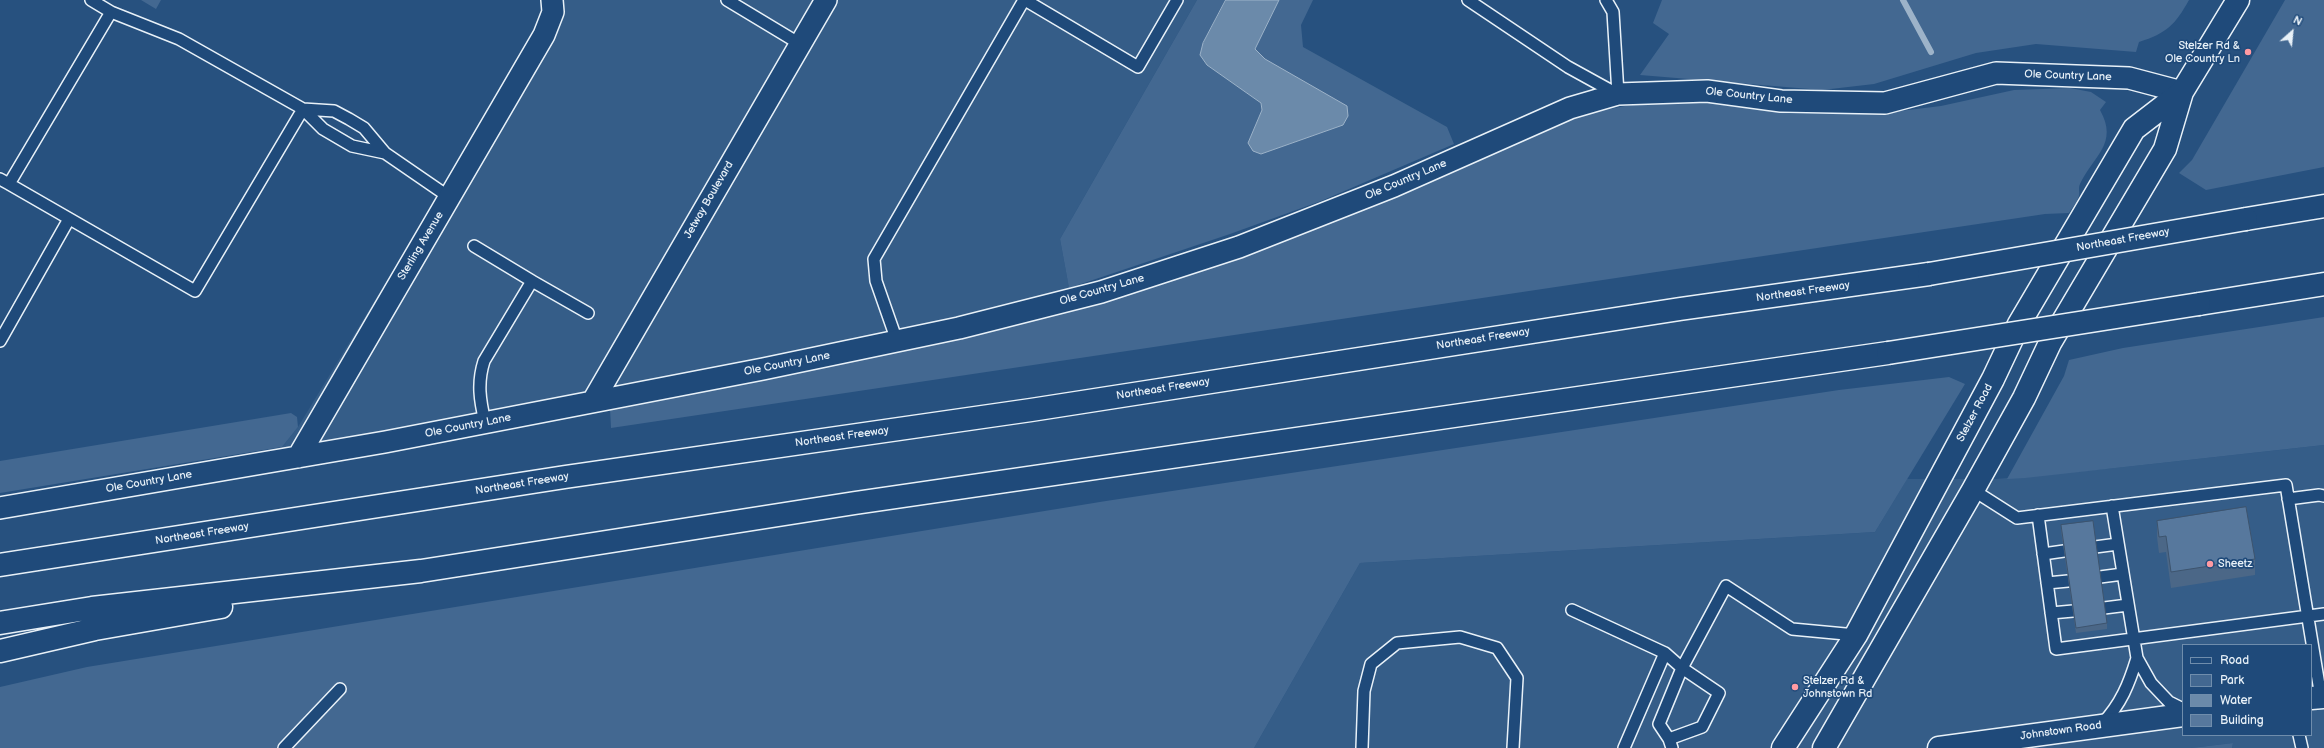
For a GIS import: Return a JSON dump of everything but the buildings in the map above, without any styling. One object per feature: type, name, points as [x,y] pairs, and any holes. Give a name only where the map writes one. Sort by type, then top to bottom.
[{"type":"main road","name":"Stelzer Road","points":[[1824,748],[1973,490],[2024,398],[2050,343],[2165,149],[2182,92],[2238,0]]},
{"type":"main road","name":"Stelzer Road","points":[[1783,748],[1856,635],[1993,379],[2019,324],[2134,129],[2182,92]]},
{"type":"main road","name":"Northeast Freeway","points":[[0,565],[565,477],[1031,410],[1680,309],[1929,274],[2324,206]]},
{"type":"main road","points":[[0,651],[95,629],[421,571],[855,503],[1888,353],[2324,284]]},
{"type":"main road","points":[[0,623],[92,608],[421,571]]},
{"type":"main road","name":"Johnstown Road","points":[[1939,748],[2182,715]]},
{"type":"street","name":"Sterling Avenue","points":[[298,457],[544,35],[553,12],[552,0]]},
{"type":"street","name":"Jetway Boulevard","points":[[593,401],[826,0]]},
{"type":"street","name":"Ole Country Lane","points":[[0,508],[298,457],[593,401],[959,328],[1101,292],[1239,247],[1394,186],[1570,108],[1618,94],[1707,91],[1781,101],[1885,103],[1996,73],[2129,78],[2182,92]]},
{"type":"lane","points":[[91,0],[111,12],[179,39],[303,109],[323,129],[352,146],[385,153]]},
{"type":"lane","points":[[727,0],[800,44]]},
{"type":"lane","points":[[897,341],[876,281],[874,259],[1024,0],[1138,67],[1177,0]]},
{"type":"lane","points":[[1468,0],[1568,67],[1618,94]]},
{"type":"lane","points":[[1606,0],[1613,12],[1618,94]]},
{"type":"lane","points":[[111,12],[5,182],[195,291],[303,109]]},
{"type":"lane","points":[[303,109],[334,111],[364,128],[385,153],[450,197]]},
{"type":"lane","points":[[0,341],[69,219]]},
{"type":"lane","points":[[474,246],[588,313]]},
{"type":"lane","points":[[484,422],[479,393],[480,374],[484,361],[532,281]]},
{"type":"lane","points":[[1973,490],[2018,518],[2286,485],[2312,644]]},
{"type":"lane","points":[[2288,499],[2319,495],[2324,496]]},
{"type":"lane","points":[[2112,506],[2137,658],[2151,683],[2170,702],[2182,708]]},
{"type":"lane","points":[[2038,515],[2056,649],[2324,614]]},
{"type":"lane","points":[[2095,547],[2118,544]]},
{"type":"lane","points":[[2043,554],[2064,552]]},
{"type":"lane","points":[[2100,577],[2123,574]]},
{"type":"lane","points":[[2047,583],[2068,581]]},
{"type":"lane","points":[[1572,610],[1666,653],[1682,668],[1719,693],[1702,727],[1670,743],[1659,724],[1682,668],[1726,586],[1792,628],[1856,635]]},
{"type":"lane","points":[[2104,608],[2128,605]]},
{"type":"lane","points":[[2051,613],[2073,611]]},
{"type":"lane","points":[[1362,748],[1364,690],[1371,664],[1397,643],[1460,637],[1497,648],[1517,678],[1513,748]]},
{"type":"lane","points":[[2312,646],[2319,697]]},
{"type":"lane","points":[[1624,748],[1666,653]]},
{"type":"lane","points":[[2101,725],[2116,709],[2129,684],[2137,658]]},
{"type":"lane","points":[[284,748],[340,689]]},
{"type":"lane","points":[[2299,736],[2302,748]]},
{"type":"shaded area","points":[[543,0],[1197,0],[1060,239],[1073,309],[610,408],[287,471],[282,447],[298,427],[522,58],[537,29]]},
{"type":"shaded area","points":[[2324,445],[2324,748],[2232,748],[2233,743],[2191,748],[1254,748],[1360,563],[1875,532],[1907,479],[1996,479],[2115,468]]},
{"type":"green space","points":[[141,0],[161,0],[156,9]]},
{"type":"green space","points":[[1197,0],[1226,0],[1203,43],[1200,55],[1207,65],[1261,103],[1262,110],[1248,143],[1261,154],[1343,125],[1348,116],[1265,59],[1255,49],[1279,0],[1313,0],[1301,25],[1303,47],[1447,127],[1454,144],[1321,201],[1230,234],[1069,288],[1060,239]]},
{"type":"green space","points":[[1662,0],[2189,0],[2179,16],[2169,27],[2149,39],[2139,42],[2136,52],[2036,44],[1976,53],[1874,84],[1822,90],[1640,75],[1669,34],[1653,23]]},
{"type":"green space","points":[[2285,0],[2324,0],[2324,167],[2206,190],[2179,173],[2192,160]]},
{"type":"green space","points":[[2070,88],[2091,92],[2106,102],[2100,110],[2107,132],[2102,149],[2085,174],[2079,187],[2079,196],[2069,213],[2045,214],[611,428],[610,408],[884,354],[1385,200],[1560,124],[1591,113],[1653,102],[1703,102],[1790,114],[1875,114],[1941,106],[2014,90]]},
{"type":"green space","points":[[2324,317],[2324,445],[2007,479],[2064,376],[2069,360],[2123,348]]},
{"type":"green space","points":[[1949,377],[1965,384],[1875,532],[1360,563],[1254,748],[0,748],[0,687],[87,667],[1106,501],[1839,390]]},
{"type":"green space","points":[[291,413],[297,417],[298,427],[282,447],[0,493],[0,461]]},
{"type":"green space","points":[[2233,743],[2232,748],[2191,748]]},
{"type":"water","points":[[1226,0],[1279,0],[1255,49],[1265,59],[1347,106],[1348,116],[1343,125],[1261,154],[1253,151],[1248,143],[1262,110],[1261,103],[1207,65],[1200,55],[1203,43]]},
{"type":"waterway","points":[[1903,0],[1931,52]]},
{"type":"place","name":"Stelzer Rd & Ole Country Ln","points":[[2248,52]]},
{"type":"place","name":"Sheetz","points":[[2210,564]]},
{"type":"place","name":"Stelzer Rd & Johnstown Rd","points":[[1795,687]]}]
